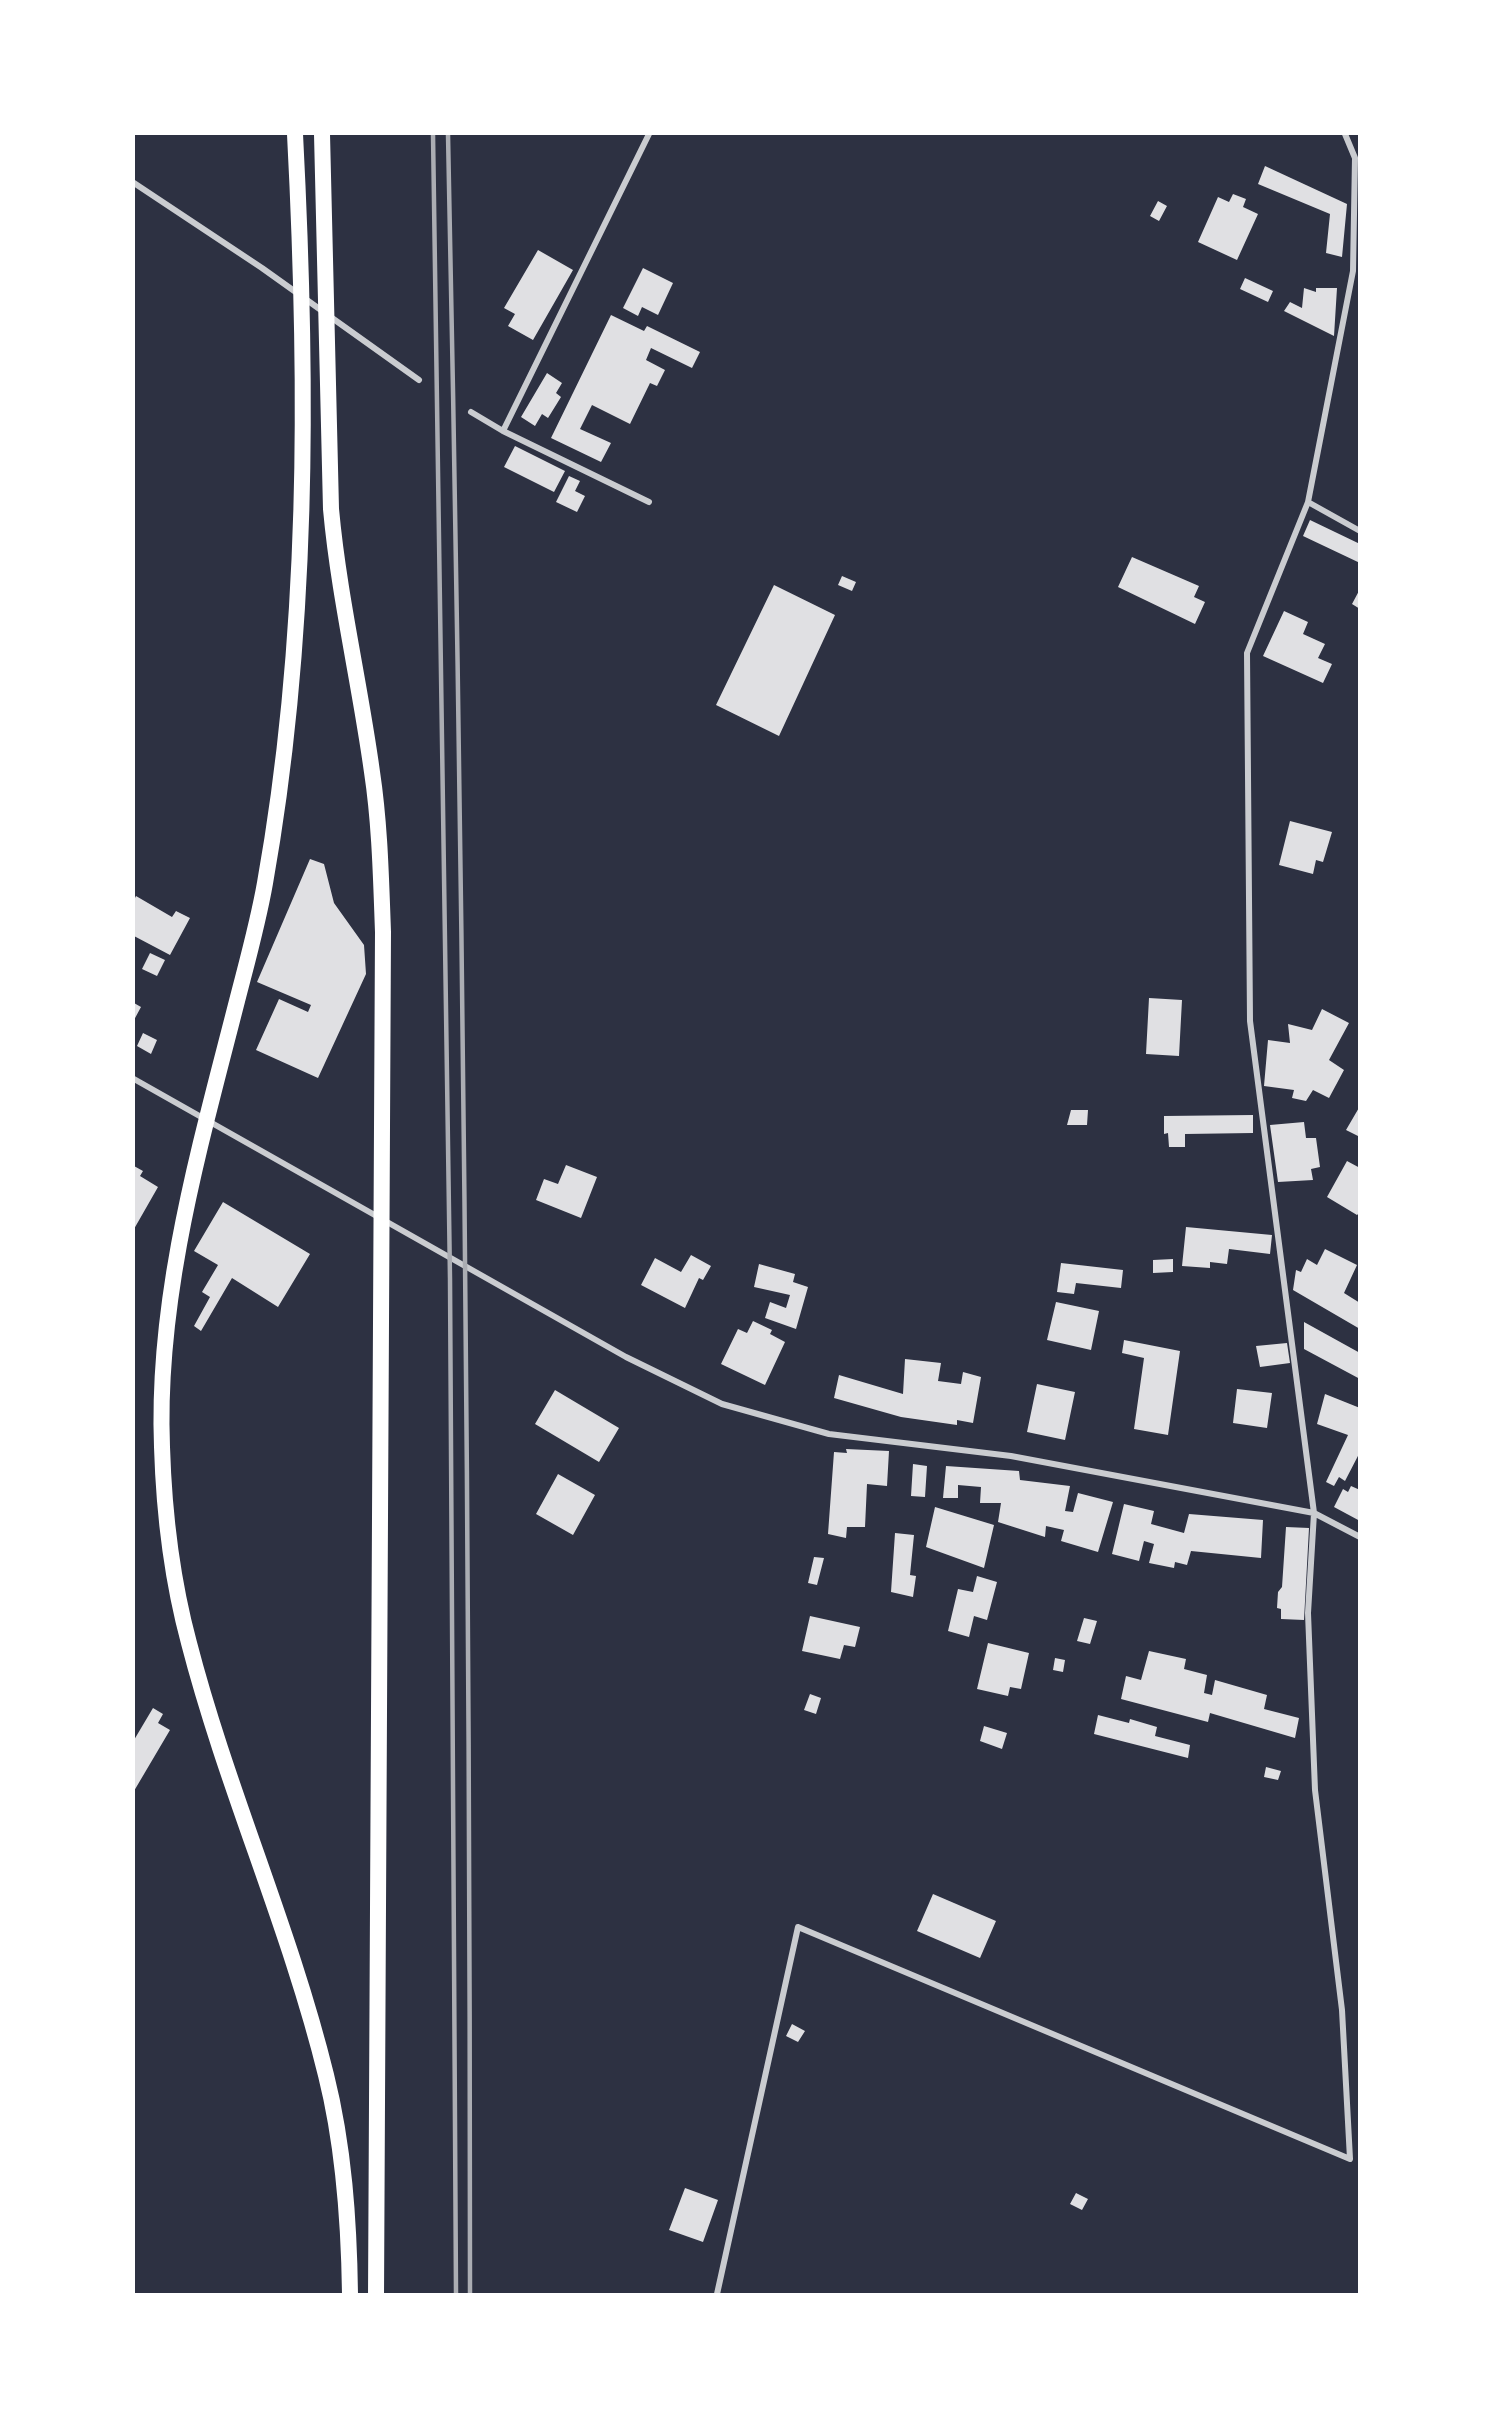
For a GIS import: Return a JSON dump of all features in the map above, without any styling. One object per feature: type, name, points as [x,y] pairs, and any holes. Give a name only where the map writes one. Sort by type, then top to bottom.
[{"type":"highway","points":[[295,134],[300,275],[302,517],[291,694],[279,796],[264,889],[195,1169],[176,1263],[164,1356],[162,1442],[166,1513],[175,1577],[188,1642],[207,1706],[291,1953],[328,2082],[340,2145],[347,2210],[350,2295]]},
{"type":"highway","points":[[322,134],[329,466],[335,553],[373,773],[381,862],[383,932],[376,2295]]},
{"type":"street","points":[[503,431],[649,134]]},
{"type":"street","points":[[717,2295],[798,1927],[1350,2158],[1342,2010],[1315,1790],[1308,1613],[1314,1513],[1250,1022],[1247,677],[1247,654],[1308,502],[1356,272],[1355,158],[1345,134]]},
{"type":"street","points":[[134,183],[262,268],[419,380]]},
{"type":"street","points":[[471,412],[503,431],[649,502]]},
{"type":"street","points":[[1308,502],[1359,531]]},
{"type":"street","points":[[134,1079],[626,1357],[722,1404],[829,1434],[1011,1456],[1314,1513],[1359,1537]]},
{"type":"building","points":[[1265,166],[1347,204],[1342,257],[1326,253],[1330,214],[1258,184]]},
{"type":"building","points":[[1233,194],[1246,199],[1243,207],[1258,214],[1237,260],[1198,242],[1218,197],[1229,202]]},
{"type":"building","points":[[1158,201],[1167,206],[1159,221],[1150,216]]},
{"type":"building","points":[[538,250],[573,270],[533,340],[508,326],[515,314],[504,308]]},
{"type":"building","points":[[643,268],[673,283],[658,315],[642,307],[638,316],[623,308]]},
{"type":"building","points":[[1245,278],[1273,291],[1268,302],[1240,289]]},
{"type":"building","points":[[1304,288],[1316,292],[1316,288],[1337,288],[1334,336],[1284,311],[1290,302],[1302,308]]},
{"type":"building","points":[[611,315],[644,331],[647,326],[700,352],[692,368],[651,348],[646,360],[665,370],[657,386],[650,383],[630,424],[592,405],[580,429],[611,443],[601,462],[551,438]]},
{"type":"building","points":[[547,373],[562,383],[556,393],[561,397],[548,418],[542,414],[535,426],[521,417]]},
{"type":"building","points":[[515,446],[565,471],[554,492],[504,467]]},
{"type":"building","points":[[569,476],[580,481],[575,491],[585,496],[577,512],[556,502]]},
{"type":"building","points":[[1310,520],[1360,544],[1360,563],[1303,536]]},
{"type":"building","points":[[1132,557],[1199,586],[1194,597],[1205,602],[1195,624],[1118,587]]},
{"type":"building","points":[[842,576],[856,582],[852,591],[838,585]]},
{"type":"building","points":[[774,585],[835,615],[779,736],[716,705]]},
{"type":"building","points":[[1360,589],[1360,609],[1352,604]]},
{"type":"building","points":[[1284,611],[1308,622],[1303,634],[1325,644],[1318,658],[1332,664],[1323,683],[1263,656]]},
{"type":"building","points":[[1290,821],[1332,832],[1323,862],[1316,860],[1313,874],[1279,865]]},
{"type":"building","points":[[310,859],[324,864],[334,903],[364,945],[366,974],[318,1078],[256,1050],[279,999],[308,1012],[311,1005],[257,982]]},
{"type":"building","points":[[136,896],[172,917],[176,911],[190,918],[170,955],[134,936]]},
{"type":"building","points":[[150,953],[165,960],[157,976],[142,969]]},
{"type":"building","points":[[1149,998],[1182,1000],[1179,1056],[1146,1054]]},
{"type":"building","points":[[134,1003],[141,1007],[134,1020]]},
{"type":"building","points":[[1322,1009],[1349,1023],[1329,1060],[1344,1070],[1329,1098],[1313,1090],[1306,1101],[1292,1098],[1294,1090],[1264,1086],[1268,1040],[1290,1043],[1288,1024],[1312,1030]]},
{"type":"building","points":[[143,1033],[157,1040],[151,1054],[137,1046]]},
{"type":"building","points":[[1360,1106],[1360,1137],[1346,1130]]},
{"type":"building","points":[[1071,1110],[1088,1110],[1087,1125],[1067,1125]]},
{"type":"building","points":[[1253,1115],[1253,1133],[1185,1134],[1185,1147],[1169,1147],[1168,1133],[1164,1134],[1164,1116]]},
{"type":"building","points":[[1304,1122],[1306,1138],[1316,1138],[1320,1167],[1311,1169],[1313,1180],[1278,1182],[1270,1125]]},
{"type":"building","points":[[1347,1161],[1360,1168],[1360,1212],[1357,1215],[1327,1197]]},
{"type":"building","points":[[566,1165],[597,1177],[581,1218],[536,1200],[544,1179],[558,1184]]},
{"type":"building","points":[[134,1166],[143,1171],[140,1176],[158,1187],[134,1229]]},
{"type":"building","points":[[223,1202],[310,1254],[278,1307],[232,1278],[201,1331],[194,1326],[210,1297],[202,1292],[218,1265],[194,1251]]},
{"type":"building","points":[[1186,1227],[1272,1235],[1270,1254],[1229,1249],[1227,1264],[1210,1262],[1210,1268],[1182,1266]]},
{"type":"building","points":[[1325,1249],[1357,1265],[1344,1293],[1360,1303],[1360,1329],[1293,1290],[1296,1270],[1301,1272],[1307,1259],[1317,1265]]},
{"type":"building","points":[[691,1255],[711,1266],[703,1280],[699,1278],[685,1308],[641,1285],[655,1258],[681,1272]]},
{"type":"building","points":[[1173,1259],[1173,1272],[1153,1273],[1153,1260]]},
{"type":"building","points":[[1061,1263],[1123,1270],[1121,1288],[1076,1283],[1074,1294],[1057,1292]]},
{"type":"building","points":[[759,1264],[795,1274],[793,1282],[808,1287],[796,1329],[765,1318],[770,1302],[786,1308],[790,1295],[754,1287]]},
{"type":"building","points":[[1056,1302],[1099,1311],[1091,1350],[1047,1340]]},
{"type":"building","points":[[753,1321],[772,1330],[770,1334],[785,1342],[765,1385],[721,1364],[738,1329],[747,1333]]},
{"type":"building","points":[[1304,1322],[1360,1353],[1360,1379],[1304,1349]]},
{"type":"building","points":[[1124,1340],[1180,1351],[1168,1435],[1134,1429],[1144,1358],[1122,1353]]},
{"type":"building","points":[[1287,1343],[1290,1363],[1260,1367],[1256,1346]]},
{"type":"building","points":[[905,1359],[941,1363],[938,1381],[961,1384],[963,1372],[981,1377],[973,1423],[957,1420],[957,1425],[901,1417],[834,1398],[839,1375],[903,1394]]},
{"type":"building","points":[[1037,1384],[1075,1392],[1065,1440],[1027,1432]]},
{"type":"building","points":[[1237,1389],[1272,1393],[1267,1428],[1233,1423]]},
{"type":"building","points":[[555,1390],[619,1428],[599,1462],[535,1424]]},
{"type":"building","points":[[1325,1394],[1360,1408],[1360,1452],[1345,1481],[1339,1477],[1334,1486],[1326,1482],[1348,1435],[1317,1424]]},
{"type":"building","points":[[846,1449],[889,1451],[887,1486],[867,1484],[865,1527],[847,1527],[846,1538],[828,1534],[834,1452],[847,1453]]},
{"type":"building","points":[[913,1464],[927,1466],[925,1497],[911,1496]]},
{"type":"building","points":[[946,1466],[1019,1471],[1020,1480],[1070,1486],[1065,1511],[1073,1512],[1078,1493],[1113,1502],[1098,1552],[1061,1541],[1064,1530],[1046,1526],[1045,1537],[998,1522],[1001,1503],[980,1503],[981,1487],[958,1485],[958,1498],[943,1498]]},
{"type":"building","points":[[558,1474],[595,1495],[573,1535],[536,1514]]},
{"type":"building","points":[[1351,1486],[1360,1490],[1360,1521],[1334,1507],[1343,1489],[1348,1492]]},
{"type":"building","points":[[1124,1504],[1154,1511],[1151,1524],[1184,1533],[1189,1514],[1263,1520],[1261,1558],[1191,1551],[1187,1565],[1175,1562],[1174,1568],[1149,1563],[1154,1544],[1144,1541],[1139,1561],[1112,1554]]},
{"type":"building","points":[[935,1507],[994,1525],[984,1568],[926,1547]]},
{"type":"building","points":[[1286,1527],[1309,1528],[1304,1620],[1281,1619],[1281,1609],[1277,1608],[1278,1592],[1282,1587]]},
{"type":"building","points":[[895,1533],[914,1535],[910,1575],[916,1576],[913,1597],[891,1592]]},
{"type":"building","points":[[814,1557],[824,1558],[817,1585],[808,1583]]},
{"type":"building","points":[[977,1576],[997,1582],[987,1620],[974,1616],[969,1637],[948,1631],[958,1589],[973,1592]]},
{"type":"building","points":[[810,1616],[860,1627],[855,1647],[844,1645],[840,1659],[802,1651]]},
{"type":"building","points":[[1084,1618],[1097,1621],[1090,1644],[1077,1641]]},
{"type":"building","points":[[988,1643],[1029,1653],[1021,1689],[1010,1687],[1008,1696],[977,1689]]},
{"type":"building","points":[[1149,1651],[1186,1659],[1184,1669],[1207,1675],[1204,1693],[1212,1695],[1215,1680],[1267,1695],[1264,1709],[1299,1718],[1295,1738],[1210,1713],[1208,1722],[1121,1699],[1126,1676],[1141,1680]]},
{"type":"building","points":[[1055,1658],[1065,1660],[1063,1672],[1053,1670]]},
{"type":"building","points":[[810,1694],[821,1698],[816,1714],[804,1710]]},
{"type":"building","points":[[153,1708],[163,1714],[158,1723],[170,1730],[134,1791],[134,1740]]},
{"type":"building","points":[[1098,1715],[1129,1723],[1130,1719],[1157,1727],[1155,1736],[1190,1745],[1188,1758],[1094,1734]]},
{"type":"building","points":[[984,1726],[1007,1733],[1002,1749],[980,1741]]},
{"type":"building","points":[[1266,1767],[1281,1771],[1278,1780],[1264,1777]]},
{"type":"building","points":[[933,1894],[996,1921],[980,1958],[917,1931]]},
{"type":"building","points":[[792,2024],[805,2031],[798,2042],[786,2036]]},
{"type":"building","points":[[685,2188],[718,2200],[703,2242],[669,2230]]},
{"type":"building","points":[[1076,2193],[1088,2199],[1082,2210],[1070,2204]]},
{"type":"railway","points":[[433,134],[450,1278],[456,2294]]},
{"type":"railway","points":[[448,134],[465,1214],[470,2294]]}]
